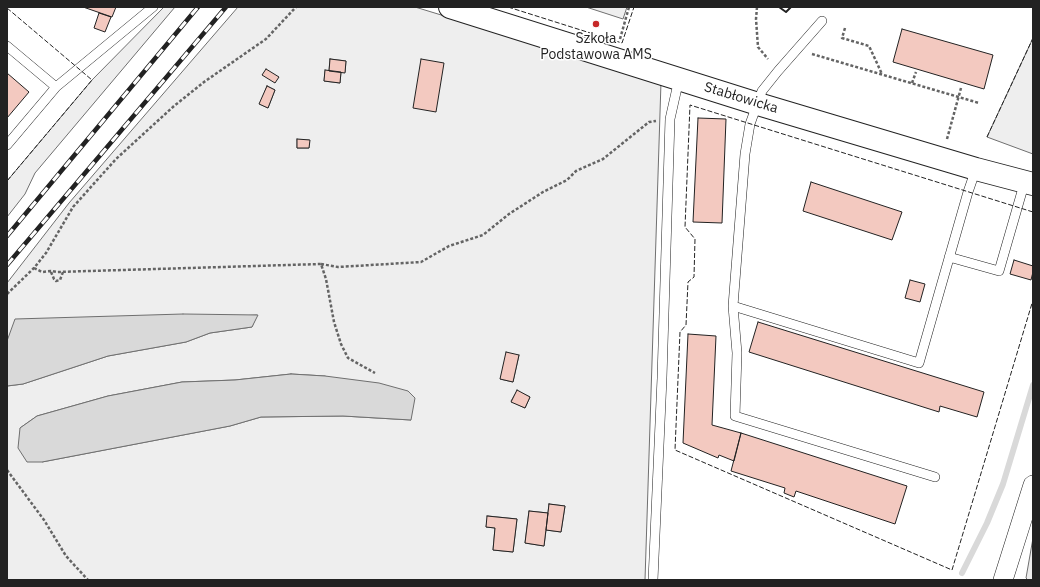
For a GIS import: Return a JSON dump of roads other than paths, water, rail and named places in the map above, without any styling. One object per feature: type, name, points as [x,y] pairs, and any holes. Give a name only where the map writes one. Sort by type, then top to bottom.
[{"type":"street","name":"Stabłowicka","points":[[450,7],[758,104],[976,169],[1029,182]]},
{"type":"street","points":[[1003,580],[1033,485]]},
{"type":"lane","points":[[7,145],[56,87],[153,7]]},
{"type":"lane","points":[[822,21],[762,91],[750,124],[733,306],[737,353],[735,416],[935,477]]},
{"type":"lane","points":[[7,46],[56,87]]},
{"type":"lane","points":[[653,580],[662,378],[670,119],[679,79]]},
{"type":"lane","points":[[733,306],[919,363],[976,169]]},
{"type":"lane","points":[[949,257],[999,271],[1029,182]]},
{"type":"waterway","points":[[962,573],[987,523],[1003,484],[1033,385]]},
{"type":"railway","points":[[7,236],[198,7]]},
{"type":"railway","points":[[7,265],[226,7]]},
{"type":"place","name":"Szkoła Podstawowa AMS","points":[[596,24]]}]
